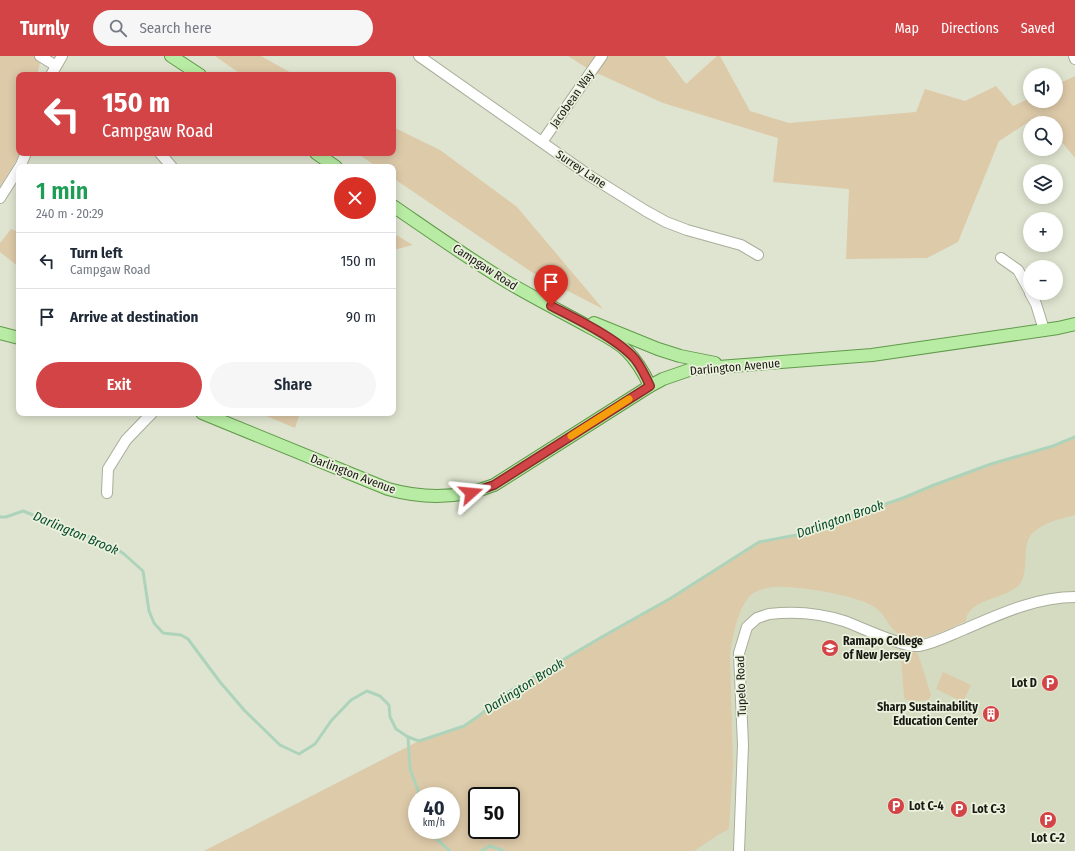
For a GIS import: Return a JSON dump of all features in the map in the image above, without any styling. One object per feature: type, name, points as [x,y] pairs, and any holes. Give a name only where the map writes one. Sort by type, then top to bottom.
[{"type":"main road","points":[[171,56],[195,72]]},
{"type":"main road","points":[[320,156],[332,164]]},
{"type":"main road","name":"Campgaw Road","points":[[396,208],[492,273],[531,296],[614,340],[634,359],[644,373],[650,386]]},
{"type":"main road","points":[[561,311],[672,353],[732,367]]},
{"type":"main road","name":"Darlington Avenue","points":[[209,416],[388,489],[404,494],[440,497],[462,495],[479,491],[494,485],[650,386],[663,379],[692,369],[872,355],[1044,330],[1075,324]]},
{"type":"main road","points":[[0,332],[16,337]]},
{"type":"street","points":[[40,56],[55,60],[52,72]]},
{"type":"street","points":[[53,72],[62,56]]},
{"type":"street","name":"Surrey Lane","points":[[419,56],[590,176],[646,211],[666,222],[687,230],[741,245],[758,255]]},
{"type":"street","name":"Jacobean Way","points":[[542,142],[602,56]]},
{"type":"street","points":[[163,156],[169,164]]},
{"type":"street","points":[[0,198],[16,173]]},
{"type":"street","points":[[1001,258],[1018,270],[1023,280]]},
{"type":"street","points":[[1034,300],[1044,330]]},
{"type":"street","points":[[108,493],[108,469],[126,440],[149,416]]},
{"type":"street","name":"Tupelo Road","points":[[739,851],[743,745],[739,652],[747,627],[752,622],[763,615],[769,614],[813,614],[844,621],[903,643],[918,646],[935,642],[1021,606],[1075,596]]},
{"type":"shaded area","points":[[0,56],[42,56],[38,72],[16,72],[16,156],[19,156],[0,186]]},
{"type":"shaded area","points":[[215,56],[261,56],[290,72],[238,72]]},
{"type":"shaded area","points":[[568,56],[665,56],[686,84],[717,56],[720,56],[750,111],[789,123],[916,112],[925,89],[965,101],[996,86],[1013,106],[1023,101],[1023,108],[1063,108],[1063,82],[1075,76],[1075,158],[1063,143],[1063,116],[1023,116],[1023,125],[999,141],[958,242],[927,258],[846,259],[849,189],[773,182],[778,138],[663,103],[590,70]]},
{"type":"shaded area","points":[[396,128],[440,150],[517,207],[603,309],[533,273],[396,180],[396,164],[373,164],[361,156],[396,156]]},
{"type":"shaded area","points":[[11,229],[16,231],[16,265],[0,252],[0,243]]},
{"type":"shaded area","points":[[396,235],[413,245],[396,249]]},
{"type":"shaded area","points":[[266,416],[299,416],[295,428]]},
{"type":"shaded area","name":"Ramapo College of New Jersey","points":[[1075,437],[1075,851],[204,851],[419,741],[464,726],[500,697],[671,598],[759,542],[808,533],[991,464],[1053,446]]},
{"type":"shaded area","points":[[1075,437],[1075,515],[1050,522],[1033,533],[1027,544],[1025,570],[1019,585],[1013,590],[973,608],[968,614],[966,621],[938,634],[915,639],[902,636],[897,633],[876,608],[845,596],[793,587],[776,587],[759,590],[747,599],[736,623],[730,656],[733,765],[729,829],[694,851],[204,851],[419,741],[464,726],[480,715],[500,697],[671,598],[759,542],[807,533],[991,464],[1053,446]]},
{"type":"shaded area","points":[[905,652],[916,652],[918,654],[931,695],[927,700],[912,701],[906,700],[904,697],[901,659]]},
{"type":"shaded area","points":[[943,672],[971,685],[963,702],[936,689]]},
{"type":"waterway","name":"Darlington Brook","points":[[0,517],[6,517],[23,511],[114,547],[124,554],[143,571],[149,611],[154,623],[163,633],[181,635],[188,639],[220,682],[245,711],[280,745],[299,754],[315,744],[331,721],[351,700],[367,691],[380,696],[389,705],[390,717],[396,729],[408,737],[419,741],[464,726],[480,715],[500,697],[671,598],[759,542],[807,533],[991,464],[1053,446],[1075,437]]},
{"type":"waterway","points":[[408,737],[410,769],[417,787]]},
{"type":"waterway","points":[[436,839],[450,851]]},
{"type":"waterway","points":[[481,851],[490,846],[504,851]]},
{"type":"slow traffic","points":[[571,436],[629,399]]},
{"type":"place","name":"Ramapo College of New Jersey","points":[[830,648]]},
{"type":"place","name":"Lot D","points":[[1050,683]]},
{"type":"place","name":"Sharp Sustainability Education Center","points":[[991,714]]},
{"type":"place","name":"Lot C-4","points":[[896,806]]},
{"type":"place","name":"Lot C-3","points":[[959,809]]},
{"type":"place","name":"Lot C-2","points":[[1048,820]]},
{"type":"route","points":[[471,493],[494,485],[650,386],[644,373],[634,359],[614,340],[551,306]]}]
